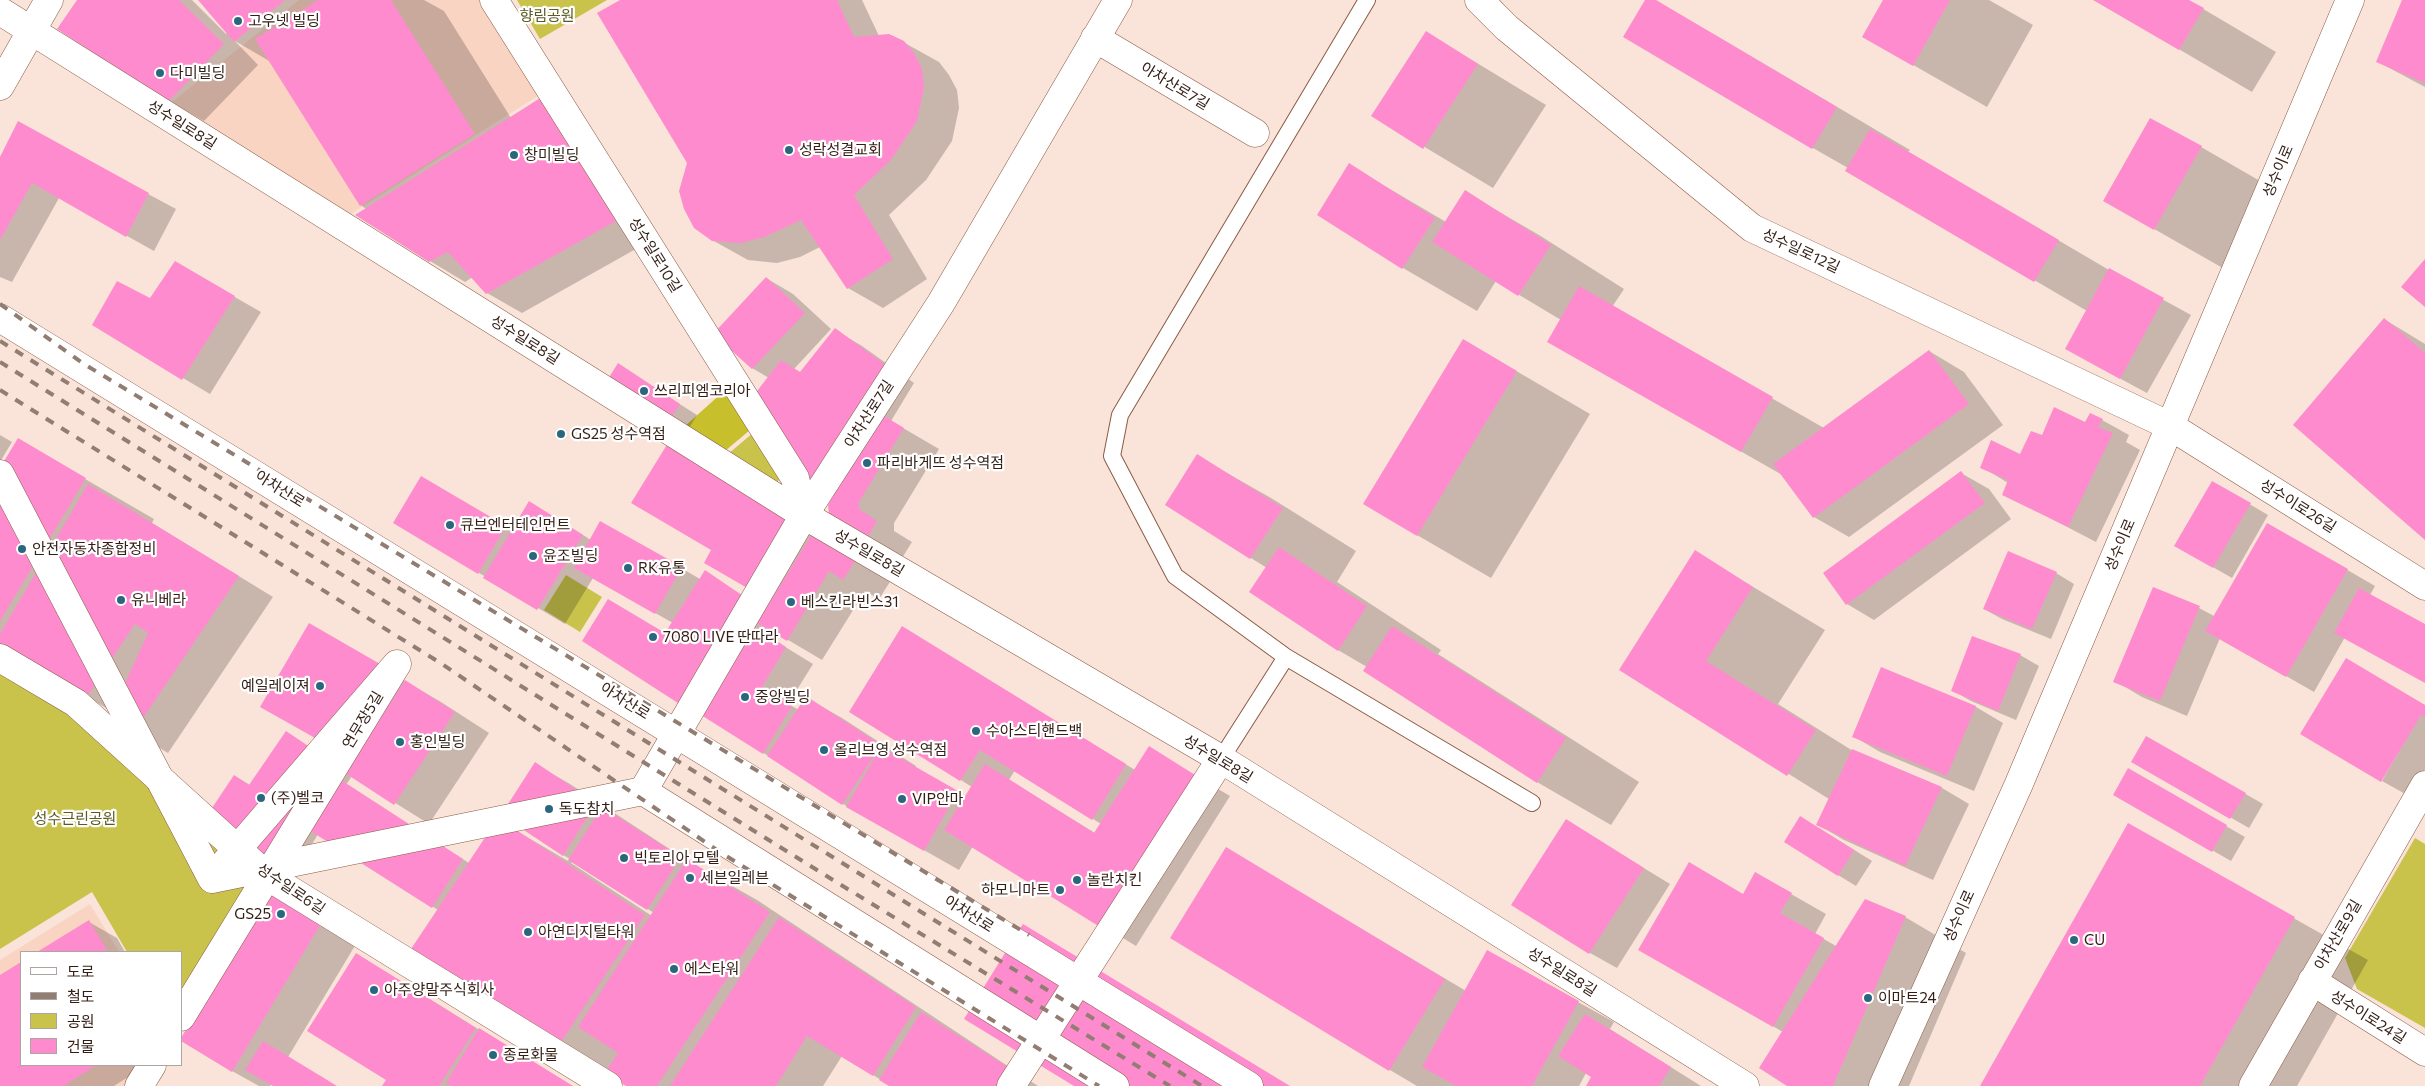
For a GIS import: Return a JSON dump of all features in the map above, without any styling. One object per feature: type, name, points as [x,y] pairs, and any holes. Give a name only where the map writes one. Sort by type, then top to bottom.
[{"type":"street","points":[[0,86],[49,0]]},
{"type":"street","name":"성수일로10길","points":[[494,0],[795,478],[804,515]]},
{"type":"street","name":"아차산로7길","points":[[643,791],[804,515],[941,303],[1118,0]]},
{"type":"street","name":"성수일로12길","points":[[1479,0],[1507,28],[1752,228],[2170,426]]},
{"type":"street","name":"성수이로","points":[[1884,1086],[2018,786],[2350,0]]},
{"type":"street","name":"성수일로8길","points":[[0,11],[804,515],[1221,759],[1745,1086]]},
{"type":"street","name":"아차산로7길","points":[[1095,38],[1254,133]]},
{"type":"street","name":"아차산로","points":[[0,318],[1249,1086]]},
{"type":"street","name":"성수이로26길","points":[[2170,426],[2425,586]]},
{"type":"street","points":[[0,474],[212,879],[643,791],[1115,1086]]},
{"type":"street","name":"성수일로6길","points":[[0,658],[76,703],[267,876],[608,1086]]},
{"type":"street","name":"연무장5길","points":[[182,1015],[397,664],[212,879]]},
{"type":"street","points":[[1011,1086],[1221,759]]},
{"type":"street","name":"아차산로9길","points":[[2253,1086],[2425,785]]},
{"type":"street","name":"성수이로24길","points":[[2312,982],[2425,1052]]},
{"type":"street","points":[[139,1086],[151,1066]]},
{"type":"lane","points":[[1367,0],[1120,415],[1112,456],[1175,576],[1286,657],[1532,803]]},
{"type":"lane","points":[[1221,759],[1286,657]]},
{"type":"shaded area","points":[[299,0],[485,0],[544,92],[349,215],[167,106]]},
{"type":"shaded area","points":[[724,391],[750,430],[725,451],[684,427]]},
{"type":"shaded area","points":[[90,904],[118,951],[20,951],[20,1066],[140,1066],[127,1086],[0,1086],[0,960]]},
{"type":"green space","name":"향림공원","points":[[517,0],[607,0],[540,39]]},
{"type":"green space","points":[[753,433],[786,473],[775,484],[728,454]]},
{"type":"green space","points":[[566,575],[602,597],[580,632],[544,610]]},
{"type":"green space","name":"성수근린공원","points":[[0,673],[69,714],[256,877],[182,1001],[182,951],[126,951],[92,892],[0,949]]},
{"type":"green space","points":[[2415,838],[2425,844],[2425,1028],[2357,989],[2345,958]]},
{"type":"building","name":"다미빌딩","points":[[77,0],[179,0],[224,44],[168,102],[57,29]]},
{"type":"building","name":"고우넷 빌딩","points":[[198,0],[285,0],[234,42]]},
{"type":"building","points":[[318,0],[391,0],[475,134],[360,206],[255,39]]},
{"type":"building","name":"성락성결교회","points":[[620,0],[837,0],[854,37],[889,34],[904,41],[914,53],[922,69],[924,87],[917,121],[891,160],[854,195],[893,259],[847,289],[801,220],[764,237],[741,243],[712,241],[694,228],[684,209],[679,191],[687,163],[597,13]]},
{"type":"building","points":[[1645,0],[1656,0],[1837,107],[1812,149],[1623,37]]},
{"type":"building","points":[[1883,0],[1950,0],[1913,66],[1862,37]]},
{"type":"building","points":[[2093,0],[2189,0],[2204,8],[2179,50]]},
{"type":"building","points":[[2402,0],[2425,0],[2425,83],[2376,62]]},
{"type":"building","points":[[1426,31],[1478,64],[1423,149],[1371,116]]},
{"type":"building","name":"창미빌딩","points":[[545,95],[616,221],[486,294],[448,252],[429,262],[355,215]]},
{"type":"building","points":[[2150,118],[2202,146],[2154,230],[2103,201]]},
{"type":"building","points":[[18,121],[149,193],[126,237],[32,183],[0,240],[0,157]]},
{"type":"building","points":[[1870,129],[2059,240],[2034,282],[1845,171]]},
{"type":"building","points":[[1349,163],[1435,218],[1402,269],[1317,215]]},
{"type":"building","points":[[1465,190],[1551,245],[1518,296],[1432,242]]},
{"type":"building","points":[[2425,259],[2425,307],[2401,287]]},
{"type":"building","points":[[175,261],[235,296],[182,380],[92,325],[117,281],[150,298]]},
{"type":"building","points":[[2109,268],[2164,298],[2120,379],[2065,349]]},
{"type":"building","points":[[766,277],[805,313],[752,369],[713,334]]},
{"type":"building","points":[[1579,286],[1773,397],[1741,452],[1547,342]]},
{"type":"building","points":[[2384,318],[2425,353],[2425,540],[2293,425]]},
{"type":"building","points":[[835,328],[887,366],[816,487],[799,472],[754,395],[781,360],[800,372]]},
{"type":"building","points":[[1463,339],[1517,371],[1417,536],[1363,504]]},
{"type":"building","points":[[1929,350],[1969,404],[1813,518],[1773,464]]},
{"type":"building","name":"쓰리피엠코리아","points":[[618,363],[680,404],[670,419],[608,379]]},
{"type":"building","points":[[2054,407],[2085,422],[2090,413],[2103,419],[2098,427],[2113,433],[2068,527],[2002,495],[2008,480],[1980,468],[1991,440],[2020,454],[2031,431],[2042,435]]},
{"type":"building","name":"파리바게뜨 성수역점","points":[[881,414],[904,428],[859,502],[859,509],[877,521],[867,538],[829,515],[828,505]]},
{"type":"building","name":"안전자동차종합정비","points":[[18,438],[86,478],[0,621],[0,468]]},
{"type":"building","points":[[668,443],[790,522],[749,589],[704,563],[711,550],[631,503]]},
{"type":"building","points":[[1197,454],[1283,508],[1250,559],[1165,505]]},
{"type":"building","points":[[1961,471],[1985,503],[1846,605],[1823,573]]},
{"type":"building","name":"큐브엔터테인먼트","points":[[421,476],[506,526],[478,574],[393,523]]},
{"type":"building","points":[[2212,481],[2251,503],[2213,568],[2174,546]]},
{"type":"building","name":"유니베라","points":[[88,484],[239,576],[133,733],[110,716],[148,633],[135,624],[86,698],[0,648],[0,634]]},
{"type":"building","name":"윤조빌딩","points":[[529,501],[583,535],[537,610],[483,578]]},
{"type":"building","name":"RK유통","points":[[600,521],[682,567],[655,614],[574,568]]},
{"type":"building","points":[[2267,523],[2348,569],[2286,677],[2205,631]]},
{"type":"building","name":"베스킨라빈스31","points":[[815,529],[859,555],[843,580],[829,571],[787,641],[757,623]]},
{"type":"building","points":[[1279,547],[1367,606],[1338,651],[1249,592]]},
{"type":"building","points":[[1695,550],[1753,587],[1706,661],[1816,730],[1787,776],[1619,670]]},
{"type":"building","points":[[2008,551],[2057,572],[2032,629],[1983,609]]},
{"type":"building","name":"7080 LIVE 딴따라","points":[[705,570],[746,598],[681,705],[582,641],[608,599],[665,633]]},
{"type":"building","points":[[2153,587],[2200,606],[2160,701],[2113,682]]},
{"type":"building","points":[[2359,588],[2425,624],[2425,683],[2334,633]]},
{"type":"building","name":"예일레이져","points":[[309,623],[380,664],[331,747],[260,707]]},
{"type":"building","name":"수아스티핸드백","points":[[902,626],[1126,764],[1092,820],[980,750],[960,781],[849,712]]},
{"type":"building","points":[[1392,626],[1566,738],[1537,783],[1363,671]]},
{"type":"building","name":"중앙빌딩","points":[[755,627],[786,647],[762,687],[792,706],[763,754],[701,715]]},
{"type":"building","points":[[1972,636],[2021,654],[1998,711],[1951,691]]},
{"type":"building","points":[[2346,658],[2425,705],[2425,717],[2421,715],[2381,782],[2300,734]]},
{"type":"building","points":[[1881,667],[1976,706],[1947,776],[1852,737]]},
{"type":"building","name":"홍인빌딩","points":[[405,680],[455,712],[394,805],[345,773]]},
{"type":"building","name":"올리브영 성수역점","points":[[806,696],[881,745],[842,805],[767,756]]},
{"type":"building","name":"(주)벨코","points":[[286,731],[326,758],[267,859],[210,811],[234,775],[249,785]]},
{"type":"building","points":[[2146,736],[2246,793],[2230,819],[2131,762]]},
{"type":"building","name":"놀란치킨","points":[[1149,746],[1195,775],[1100,927],[944,830],[985,764],[1094,833]]},
{"type":"building","name":"VIP안마","points":[[881,747],[958,791],[924,851],[846,807]]},
{"type":"building","points":[[1852,749],[1942,787],[1905,866],[1816,825]]},
{"type":"building","name":"독도참치","points":[[535,762],[596,803],[563,856],[501,815]]},
{"type":"building","points":[[2128,768],[2227,825],[2212,852],[2113,795]]},
{"type":"building","points":[[341,780],[463,859],[432,908],[309,830]]},
{"type":"building","name":"빅토리아 모텔","points":[[602,807],[681,857],[647,910],[568,860]]},
{"type":"building","points":[[1800,816],[1854,850],[1838,876],[1784,842]]},
{"type":"building","name":"아연디지털타워","points":[[498,818],[645,915],[559,1045],[411,949]]},
{"type":"building","points":[[1566,819],[1644,868],[1589,954],[1511,905]]},
{"type":"building","points":[[2128,823],[2295,917],[2200,1086],[1980,1086]]},
{"type":"building","points":[[1226,847],[1445,979],[1389,1071],[1170,938]]},
{"type":"building","name":"에스타워","points":[[687,859],[770,912],[657,1086],[626,1086],[605,1073],[618,1053],[578,1027]]},
{"type":"building","points":[[1689,862],[1743,894],[1755,872],[1792,893],[1780,913],[1824,938],[1773,1027],[1638,950]]},
{"type":"building","points":[[269,891],[322,922],[232,1072],[182,1042],[182,1036]]},
{"type":"building","points":[[1865,899],[1906,916],[1833,1086],[1787,1086],[1759,1068]]},
{"type":"building","points":[[779,917],[916,1007],[873,1076],[807,1036],[776,1086],[670,1086]]},
{"type":"building","points":[[89,920],[107,951],[39,951]]},
{"type":"building","points":[[1023,924],[1290,1086],[1074,1086],[964,1019]]},
{"type":"building","points":[[1487,950],[1579,1001],[1532,1086],[1456,1086],[1422,1067]]},
{"type":"building","name":"아주양말주식회사","points":[[356,953],[476,1028],[439,1086],[382,1086],[386,1080],[307,1031]]},
{"type":"building","points":[[20,963],[20,1066],[94,1066],[64,1086],[0,1086],[0,975]]},
{"type":"building","points":[[921,1012],[1014,1071],[1005,1086],[889,1086],[879,1080]]},
{"type":"building","points":[[1585,1014],[1671,1067],[1659,1086],[1586,1086],[1591,1077],[1558,1056]]},
{"type":"building","name":"종로화물","points":[[479,1028],[573,1086],[452,1086],[446,1083]]},
{"type":"building","points":[[263,1041],[337,1086],[273,1086],[245,1070]]},
{"type":"railway","points":[[0,304],[84,364],[1029,935]]},
{"type":"railway","points":[[0,341],[1202,1086]]},
{"type":"railway","points":[[0,362],[833,880],[1170,1086]]},
{"type":"railway","points":[[0,390],[442,664],[723,854],[1099,1086]]},
{"type":"place","name":"고우넷 빌딩","points":[[238,21]]},
{"type":"place","name":"다미빌딩","points":[[160,73]]},
{"type":"place","name":"성락성결교회","points":[[789,150]]},
{"type":"place","name":"창미빌딩","points":[[514,155]]},
{"type":"place","name":"쓰리피엠코리아","points":[[644,391]]},
{"type":"place","name":"GS25 성수역점","points":[[561,434]]},
{"type":"place","name":"파리바게뜨 성수역점","points":[[867,463]]},
{"type":"place","name":"큐브엔터테인먼트","points":[[450,525]]},
{"type":"place","name":"안전자동차종합정비","points":[[22,549]]},
{"type":"place","name":"윤조빌딩","points":[[533,556]]},
{"type":"place","name":"RK유통","points":[[628,568]]},
{"type":"place","name":"유니베라","points":[[121,600]]},
{"type":"place","name":"베스킨라빈스31","points":[[791,602]]},
{"type":"place","name":"7080 LIVE 딴따라","points":[[653,637]]},
{"type":"place","name":"예일레이져","points":[[320,686]]},
{"type":"place","name":"중앙빌딩","points":[[745,697]]},
{"type":"place","name":"수아스티핸드백","points":[[976,731]]},
{"type":"place","name":"홍인빌딩","points":[[400,742]]},
{"type":"place","name":"올리브영 성수역점","points":[[824,750]]},
{"type":"place","name":"(주)벨코","points":[[261,798]]},
{"type":"place","name":"VIP안마","points":[[902,799]]},
{"type":"place","name":"독도참치","points":[[549,809]]},
{"type":"place","name":"빅토리아 모텔","points":[[624,858]]},
{"type":"place","name":"세븐일레븐","points":[[690,878]]},
{"type":"place","name":"놀란치킨","points":[[1077,880]]},
{"type":"place","name":"하모니마트","points":[[1060,890]]},
{"type":"place","name":"GS25","points":[[281,914]]},
{"type":"place","name":"아연디지털타워","points":[[528,932]]},
{"type":"place","name":"CU","points":[[2074,940]]},
{"type":"place","name":"에스타워","points":[[674,969]]},
{"type":"place","name":"아주양말주식회사","points":[[374,990]]},
{"type":"place","name":"이마트24","points":[[1868,998]]},
{"type":"place","name":"종로화물","points":[[493,1055]]}]
